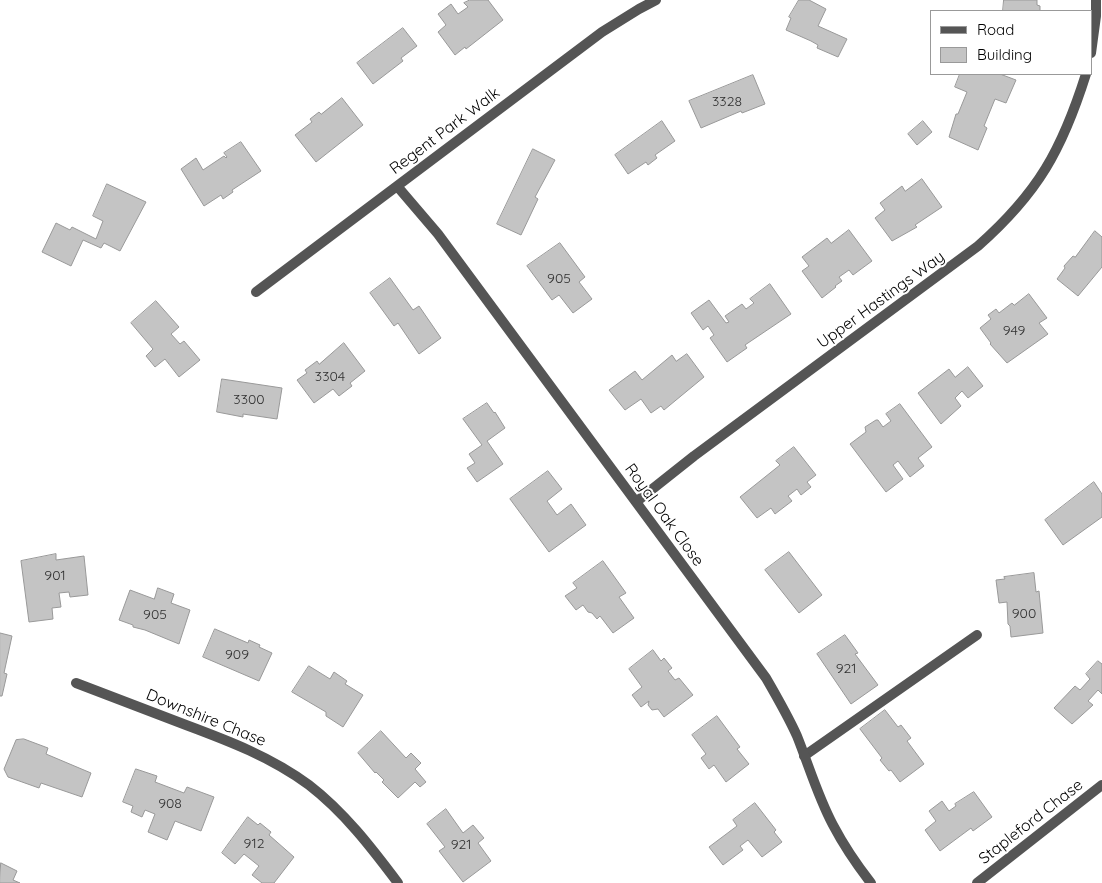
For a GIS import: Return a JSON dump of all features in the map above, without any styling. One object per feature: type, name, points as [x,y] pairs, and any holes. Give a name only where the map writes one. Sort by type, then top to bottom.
[{"type":"street","name":"Regent Park Walk","points":[[256,292],[602,32],[656,0]]},
{"type":"street","points":[[1095,47],[1096,0]]},
{"type":"street","name":"Upper Hastings Way","points":[[636,502],[694,456],[978,246],[1001,226],[1022,203],[1045,172],[1074,113],[1086,75]]},
{"type":"street","name":"Royal Oak Close","points":[[397,186],[438,234],[766,678],[783,707],[804,756],[813,783],[833,826],[852,858],[871,883]]},
{"type":"street","points":[[804,756],[977,635]]},
{"type":"street","name":"Downshire Chase","points":[[76,683],[243,746],[277,764],[309,785],[338,810],[366,840],[398,883]]},
{"type":"street","name":"Stapleford Chase","points":[[977,883],[1102,785]]},
{"type":"building","points":[[470,0],[488,0],[503,20],[466,49],[465,47],[455,55],[438,32],[446,25],[438,14],[451,4],[458,14],[468,7],[464,3]]},
{"type":"building","points":[[799,0],[809,0],[826,9],[818,26],[847,39],[838,57],[817,48],[818,45],[811,41],[786,30],[791,18],[789,17]]},
{"type":"building","points":[[1004,0],[1037,0],[1037,5],[1040,6],[1040,10],[1003,10]]},
{"type":"building","points":[[403,28],[417,46],[401,58],[403,61],[373,84],[357,63]]},
{"type":"building","points":[[753,75],[765,104],[742,113],[741,111],[701,128],[689,101]]},
{"type":"building","points":[[960,75],[1003,75],[1016,80],[1006,103],[995,99],[984,126],[987,128],[978,150],[949,137],[956,114],[958,114],[967,92],[955,87]]},
{"type":"building","points":[[342,98],[363,125],[316,162],[295,135],[312,122],[310,119],[319,112],[321,114]]},
{"type":"building","points":[[662,121],[675,141],[655,155],[657,158],[648,165],[646,162],[628,174],[615,155]]},
{"type":"building","points":[[923,121],[932,132],[917,145],[908,134]]},
{"type":"building","points":[[241,142],[261,171],[232,190],[233,192],[223,199],[221,195],[204,206],[181,169],[196,158],[203,170],[224,156],[226,158],[224,153]]},
{"type":"building","points":[[533,149],[555,160],[535,197],[538,199],[521,235],[497,224]]},
{"type":"building","points":[[922,179],[942,207],[915,225],[917,227],[892,241],[875,218],[885,210],[880,203],[902,186],[905,191]]},
{"type":"building","points":[[107,184],[146,202],[120,251],[104,243],[101,248],[83,240],[71,266],[42,252],[56,223],[70,230],[72,227],[96,239],[103,221],[93,216]]},
{"type":"building","points":[[849,230],[872,261],[853,275],[849,270],[839,277],[842,281],[822,298],[802,271],[809,266],[802,257],[827,238],[831,243]]},
{"type":"building","points":[[1095,231],[1102,237],[1102,267],[1078,296],[1057,279],[1065,268],[1064,266],[1073,256],[1075,257]]},
{"type":"building","points":[[560,243],[585,277],[579,282],[592,299],[573,313],[559,295],[552,300],[527,266]]},
{"type":"building","points":[[390,278],[413,310],[419,306],[441,338],[419,354],[398,323],[394,326],[370,293]]},
{"type":"building","points":[[770,284],[791,314],[745,345],[747,348],[727,362],[710,338],[714,335],[708,326],[703,330],[691,313],[709,300],[726,323],[729,322],[725,316],[742,304],[746,309],[754,303],[750,299]]},
{"type":"building","points":[[1029,294],[1047,318],[1039,323],[1048,334],[1007,363],[990,344],[980,328],[991,319],[988,315],[996,309],[999,313]]},
{"type":"building","points":[[156,301],[179,327],[171,334],[180,344],[184,341],[200,360],[179,377],[165,359],[155,367],[146,356],[153,349],[131,323]]},
{"type":"building","points":[[344,343],[365,371],[350,383],[352,386],[339,396],[333,389],[314,403],[297,380],[307,373],[305,370],[317,361],[319,364]]},
{"type":"building","points":[[687,354],[704,377],[664,410],[661,406],[651,413],[641,399],[625,410],[609,390],[635,371],[642,380],[672,355],[676,361]]},
{"type":"building","points":[[968,367],[983,386],[968,398],[962,391],[955,398],[961,406],[941,424],[918,393],[949,369],[955,377]]},
{"type":"building","points":[[222,379],[282,388],[277,419],[243,414],[243,417],[217,412]]},
{"type":"building","points":[[487,403],[505,428],[487,441],[503,464],[477,482],[467,468],[475,463],[469,454],[482,445],[463,419]]},
{"type":"building","points":[[900,404],[932,447],[918,458],[924,466],[910,477],[898,461],[893,465],[903,479],[886,492],[850,444],[866,432],[865,427],[876,420],[883,427],[891,421],[886,414]]},
{"type":"building","points":[[794,447],[816,475],[807,482],[811,487],[801,495],[797,489],[788,496],[792,501],[775,514],[771,508],[757,518],[740,497],[780,465],[776,461]]},
{"type":"building","points":[[548,471],[562,489],[547,501],[557,515],[571,504],[586,525],[549,552],[510,499]]},
{"type":"building","points":[[1094,482],[1102,494],[1102,517],[1063,545],[1045,520]]},
{"type":"building","points":[[789,552],[822,595],[799,613],[765,570]]},
{"type":"building","points":[[56,554],[56,560],[84,556],[88,595],[70,597],[69,592],[59,593],[61,607],[52,608],[53,619],[29,622],[21,561]]},
{"type":"building","points":[[603,561],[626,593],[619,597],[634,618],[613,633],[600,616],[597,619],[583,605],[576,610],[565,596],[577,588],[573,583]]},
{"type":"building","points":[[1034,573],[1036,592],[1039,591],[1043,633],[1011,637],[1008,624],[1007,602],[999,603],[996,580],[1005,579],[1004,577]]},
{"type":"building","points":[[158,588],[174,594],[171,603],[190,610],[179,644],[119,620],[130,590],[154,599]]},
{"type":"building","points":[[215,629],[248,643],[249,640],[272,653],[259,681],[203,657]]},
{"type":"building","points":[[0,633],[12,636],[4,673],[7,674],[2,696],[0,696]]},
{"type":"building","points":[[845,635],[858,653],[855,654],[878,685],[851,704],[817,654]]},
{"type":"building","points":[[653,650],[661,661],[664,658],[672,668],[668,671],[675,680],[679,678],[693,695],[664,717],[658,709],[652,710],[648,705],[649,701],[641,707],[632,695],[642,687],[629,669]]},
{"type":"building","points":[[1098,661],[1102,664],[1102,694],[1098,690],[1088,701],[1093,705],[1072,724],[1054,708],[1075,686],[1080,690],[1090,679],[1086,674]]},
{"type":"building","points":[[309,666],[330,679],[334,672],[347,681],[345,684],[363,695],[343,727],[326,716],[326,712],[292,692]]},
{"type":"building","points":[[885,710],[898,727],[901,725],[911,738],[907,741],[924,764],[900,782],[880,760],[882,758],[860,729]]},
{"type":"building","points":[[717,716],[740,747],[737,749],[749,764],[726,782],[714,765],[709,769],[701,758],[706,754],[692,735]]},
{"type":"building","points":[[381,731],[406,758],[411,753],[421,763],[415,769],[426,782],[420,787],[415,782],[398,798],[358,753]]},
{"type":"building","points":[[24,739],[48,748],[46,754],[91,773],[82,797],[41,783],[39,788],[8,777],[4,769],[16,740]]},
{"type":"building","points":[[136,769],[157,776],[155,782],[184,793],[187,787],[214,797],[201,831],[175,821],[167,840],[148,832],[155,814],[145,810],[142,817],[131,812],[133,806],[123,802]]},
{"type":"building","points":[[974,792],[992,817],[973,831],[971,828],[940,851],[925,830],[936,821],[929,811],[942,801],[949,811],[956,806],[955,804]]},
{"type":"building","points":[[755,803],[776,830],[774,832],[782,842],[762,857],[748,840],[740,846],[743,850],[723,865],[709,847],[737,826],[733,820]]},
{"type":"building","points":[[446,809],[463,833],[473,825],[484,838],[478,843],[491,861],[463,882],[439,851],[445,847],[427,824]]},
{"type":"building","points":[[248,817],[258,825],[260,823],[271,832],[269,835],[294,857],[274,883],[262,883],[252,875],[259,866],[244,854],[235,864],[222,853]]},
{"type":"building","points":[[1,863],[17,871],[13,880],[20,883],[0,883]]}]
